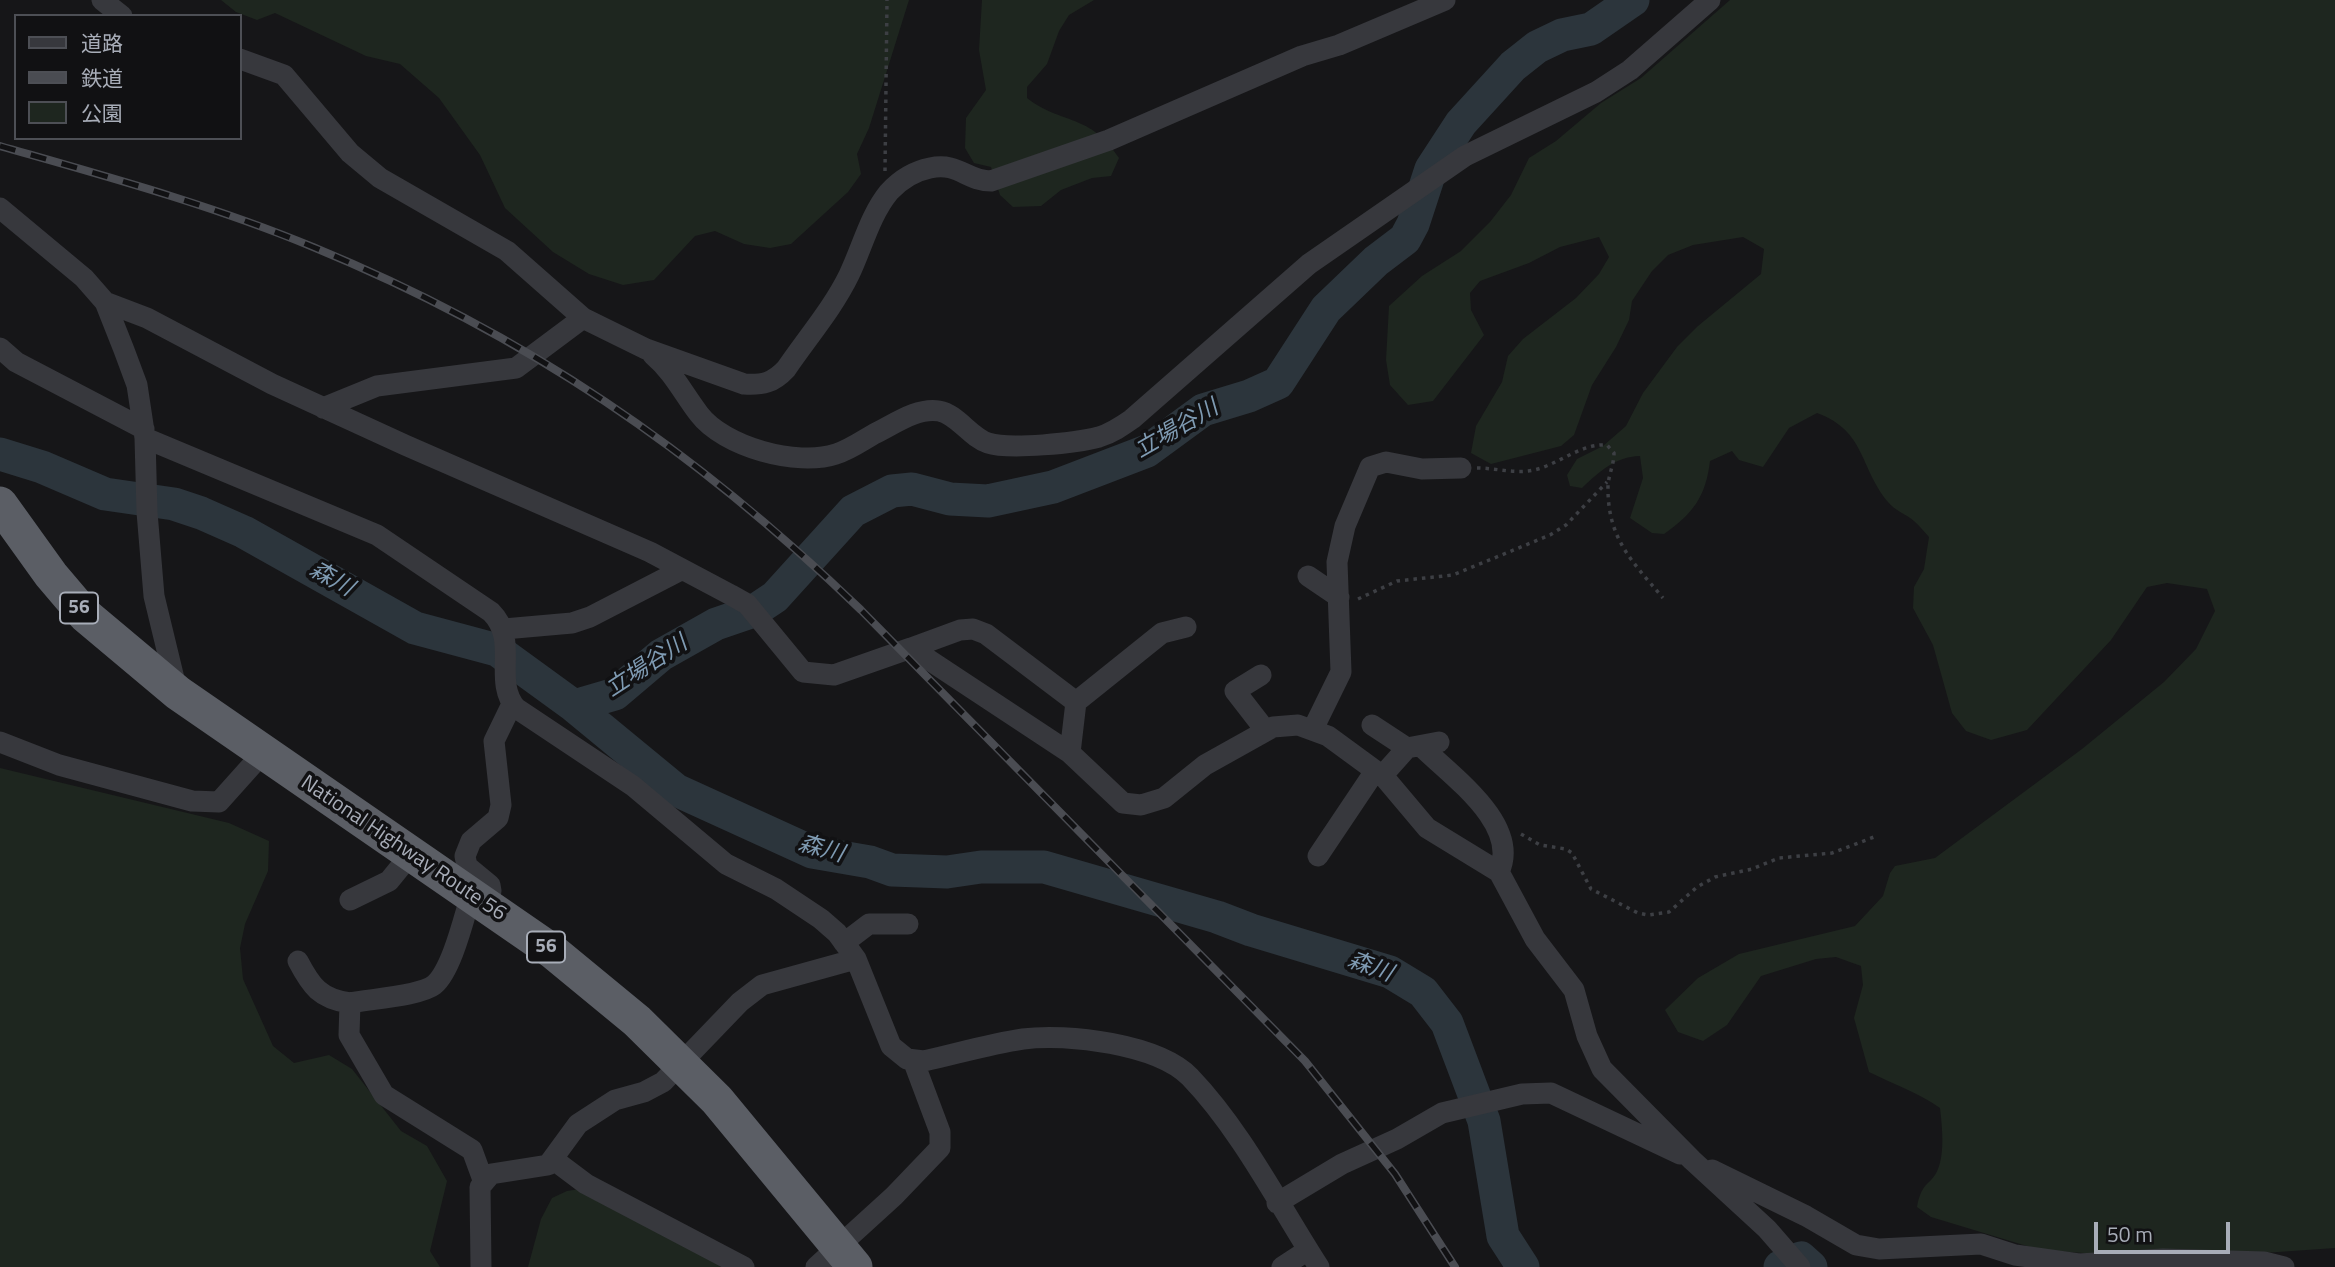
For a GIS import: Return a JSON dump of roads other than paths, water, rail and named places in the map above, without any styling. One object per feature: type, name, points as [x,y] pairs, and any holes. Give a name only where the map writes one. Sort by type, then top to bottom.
[{"type":"highway","name":"National Highway Route 56","points":[[0,504],[51,575],[85,615],[178,693],[262,754],[477,899],[606,994],[717,1100],[836,1260]]},
{"type":"street","points":[[103,0],[120,14]]},
{"type":"street","points":[[242,60],[284,75],[350,153],[380,178],[507,251],[583,318],[646,349],[744,384],[760,385],[775,381],[825,314],[848,277],[881,204],[891,190],[915,172],[944,166],[960,168],[977,181],[991,181],[1109,140],[1302,56],[1339,45],[1445,0]]},
{"type":"street","points":[[646,349],[669,369],[699,414],[712,428],[750,447],[779,455],[803,458],[836,454],[911,415],[927,411],[940,411],[988,443],[1006,445],[1099,437],[1132,419],[1309,264],[1465,156],[1596,92],[1630,71],[1710,0]]},
{"type":"street","points":[[0,208],[84,278],[105,302],[137,384],[144,433],[146,512],[154,596],[178,693]]},
{"type":"street","points":[[105,302],[146,318],[323,408],[638,547],[747,604],[803,672],[834,675],[960,630],[973,629],[986,634],[1076,702]]},
{"type":"street","points":[[323,408],[377,386],[516,368],[583,318]]},
{"type":"street","points":[[0,348],[16,362],[144,433],[377,535],[491,612],[504,629],[507,689],[512,704],[633,786],[726,864],[776,889],[812,913],[850,951],[891,1046],[907,1059],[924,1061],[1023,1039],[1068,1038],[1140,1051],[1189,1076],[1229,1125],[1313,1259],[1282,1267]]},
{"type":"street","points":[[1313,729],[1341,672],[1340,544],[1370,467],[1386,462],[1422,469],[1461,468]]},
{"type":"street","points":[[504,629],[572,623],[590,617],[681,570]]},
{"type":"street","points":[[1308,576],[1339,597]]},
{"type":"street","points":[[1070,753],[1076,702],[1162,633],[1186,627]]},
{"type":"street","points":[[911,648],[1070,753],[1123,803],[1141,805],[1164,798],[1205,765],[1266,731],[1283,725],[1313,729],[1328,736],[1378,773],[1427,828],[1499,872],[1535,939],[1574,990],[1587,1036],[1602,1069],[1692,1160],[1767,1229],[1800,1267]]},
{"type":"street","points":[[1261,675],[1235,691],[1266,731]]},
{"type":"street","points":[[298,961],[312,988],[338,1001],[350,1003],[424,990],[434,985],[450,958],[477,899],[491,891],[490,885],[467,866],[465,856],[471,841],[498,818],[500,805],[494,741],[512,704]]},
{"type":"street","points":[[1371,725],[1422,746],[1491,816],[1499,827],[1504,861],[1499,872]]},
{"type":"street","points":[[0,742],[59,765],[192,801],[219,802],[262,754]]},
{"type":"street","points":[[1318,856],[1378,773],[1422,746]]},
{"type":"street","points":[[350,900],[389,881],[411,854]]},
{"type":"street","points":[[481,1267],[480,1187],[483,1180],[491,1174],[548,1165],[578,1124],[615,1100],[644,1092],[663,1082],[740,1002],[762,985],[850,951],[869,924],[908,924]]},
{"type":"street","points":[[350,1003],[349,1034],[384,1095],[472,1150],[483,1180]]},
{"type":"street","points":[[836,1260],[940,1148],[940,1132],[914,1060]]},
{"type":"street","points":[[1277,1203],[1342,1164],[1397,1139],[1427,1120],[1508,1098],[1551,1093],[1806,1216],[1856,1245],[1879,1249],[1981,1244],[2015,1255],[2079,1264],[2163,1259],[2264,1262],[2284,1267]]},
{"type":"street","points":[[554,1160],[586,1184],[744,1267]]},
{"type":"waterway","name":"立場谷川","points":[[574,706],[615,694],[661,655],[716,624],[754,611],[775,597],[853,511],[892,491],[912,489],[950,499],[988,501],[1053,487],[1147,451],[1203,410],[1249,396],[1278,383],[1326,309],[1376,261],[1405,239],[1413,224],[1431,169],[1461,123],[1513,66],[1537,47],[1562,35],[1591,29],[1633,0]]},
{"type":"waterway","name":"森川","points":[[0,454],[42,467],[105,494],[174,504],[201,513],[244,532],[415,628],[497,650],[574,706],[676,790],[812,852],[870,862],[892,870],[947,872],[981,867],[1044,867],[1217,917],[1390,972],[1423,992],[1447,1023],[1484,1121],[1503,1236],[1523,1267]]},
{"type":"waterway","points":[[1780,1267],[1801,1258],[1811,1267]]},
{"type":"railway","points":[[0,146],[158,192],[236,218],[313,247],[391,281],[466,318],[537,358],[671,448],[799,552],[861,610],[1305,1061],[1395,1174],[1455,1267]]}]
